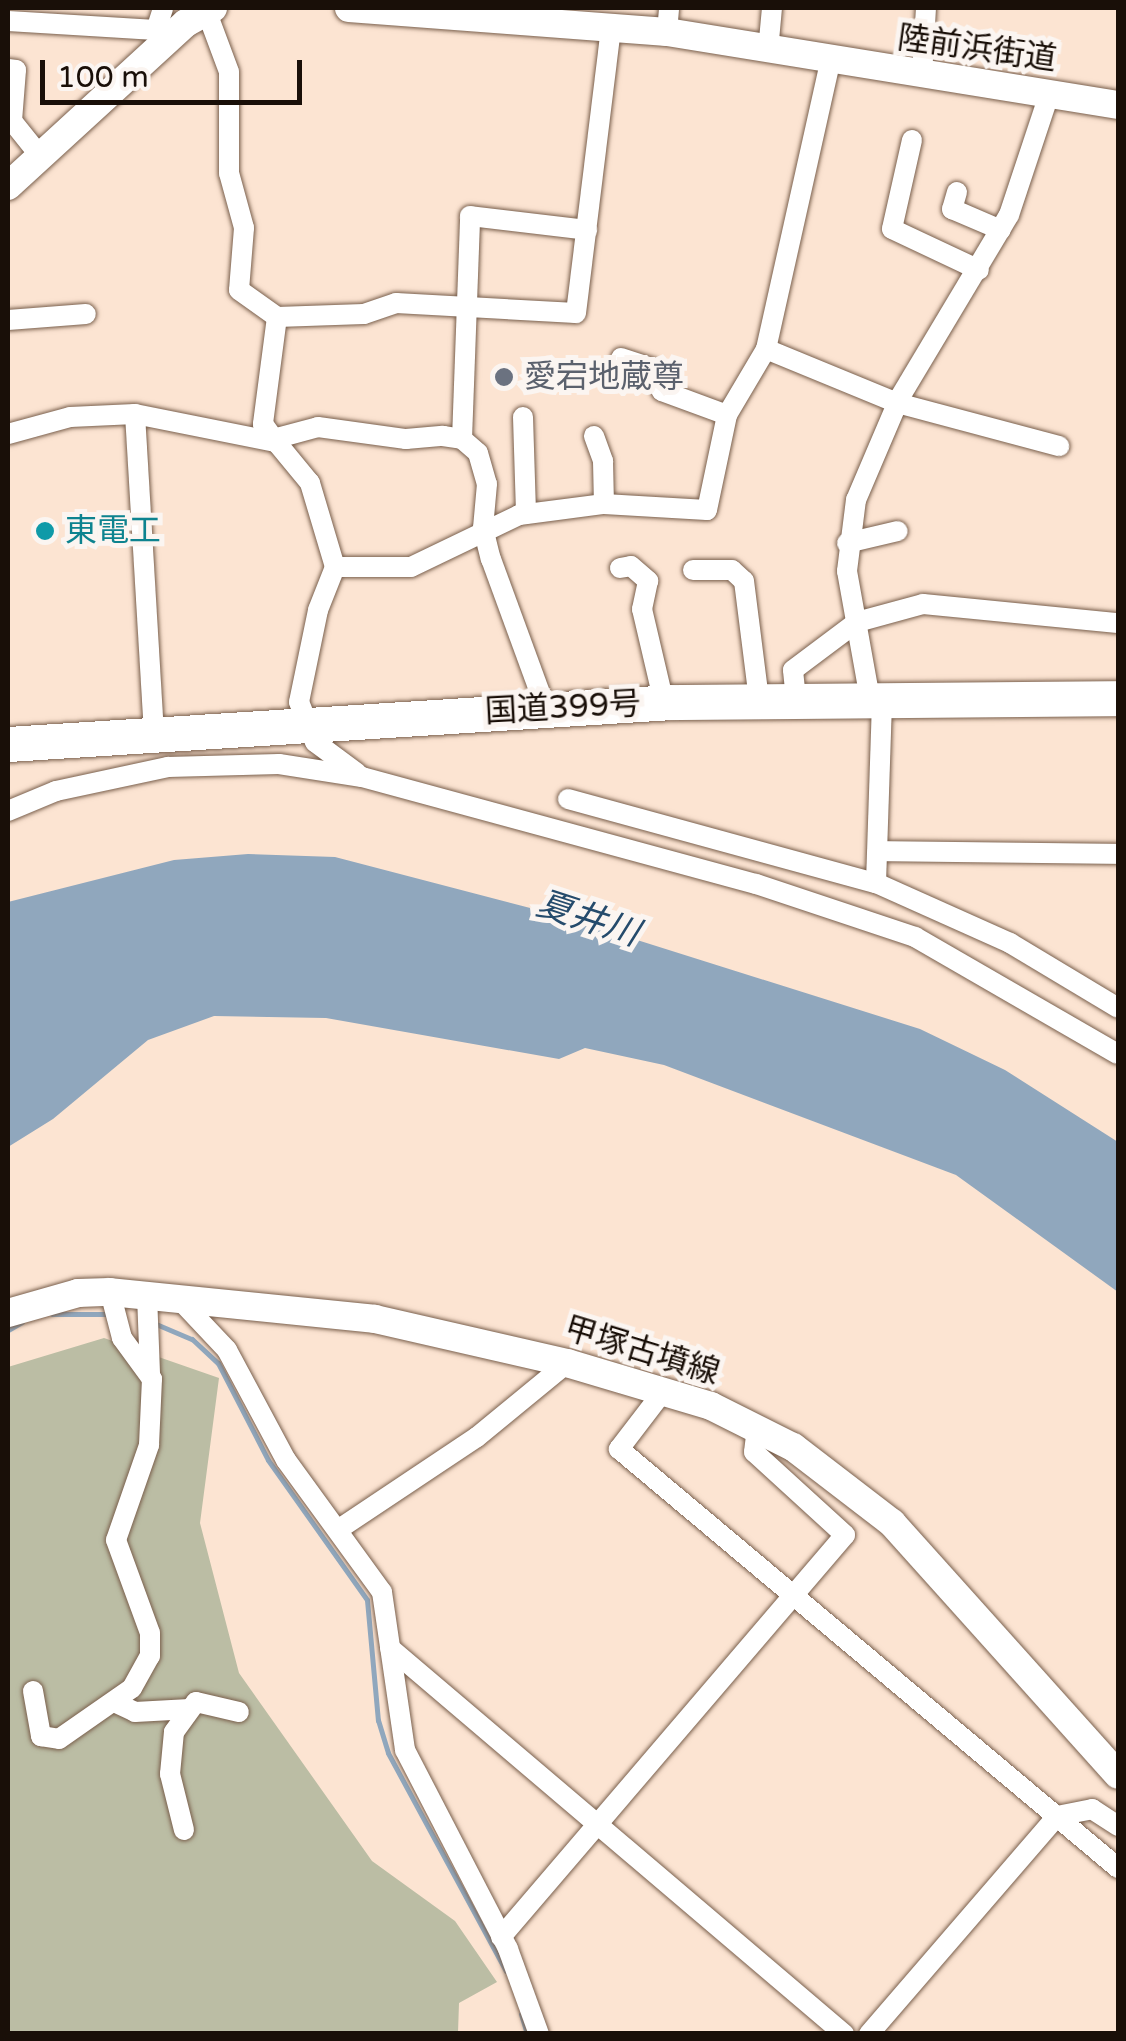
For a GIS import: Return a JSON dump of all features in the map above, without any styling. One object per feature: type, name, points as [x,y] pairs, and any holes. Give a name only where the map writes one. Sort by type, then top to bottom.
[{"type":"highway","name":"国道399号","points":[[8,744],[664,703],[1118,698]]},
{"type":"main road","name":"陸前浜街道","points":[[349,8],[468,12],[611,27],[668,20],[768,51],[830,63],[1118,105]]},
{"type":"main road","points":[[8,186],[162,35],[209,9]]},
{"type":"main road","name":"甲塚古墳線","points":[[8,1314],[78,1293],[112,1300],[178,1297],[376,1319],[665,1389],[757,1427],[828,1470],[892,1523],[1118,1776]]},
{"type":"street","points":[[12,16],[114,17],[162,35],[163,8]]},
{"type":"street","points":[[768,51],[772,8]]},
{"type":"street","points":[[922,76],[926,8]]},
{"type":"street","points":[[209,9],[229,72],[229,173],[244,228],[239,290],[277,317],[364,314],[396,304],[576,313],[587,230],[588,174],[611,27]]},
{"type":"street","points":[[335,566],[392,572],[486,535],[526,514],[604,504],[707,510],[727,415],[766,349],[830,63]]},
{"type":"street","points":[[8,69],[16,70],[10,123],[40,156]]},
{"type":"street","points":[[876,883],[876,699],[857,622],[847,544],[874,448],[1001,230],[1049,95]]},
{"type":"street","points":[[912,140],[892,229],[979,270]]},
{"type":"street","points":[[956,192],[952,209],[1001,230]]},
{"type":"street","points":[[546,709],[486,535],[484,467],[462,439],[470,216],[587,230]]},
{"type":"street","points":[[8,320],[86,314]]},
{"type":"street","points":[[277,317],[263,424],[310,483],[335,566],[304,665],[298,702],[315,742],[362,777]]},
{"type":"street","points":[[766,349],[897,403],[1060,446]]},
{"type":"street","points":[[621,358],[652,368],[662,392],[727,415]]},
{"type":"street","points":[[8,434],[70,417],[135,414],[277,443],[318,427],[462,439]]},
{"type":"street","points":[[135,414],[154,734]]},
{"type":"street","points":[[522,417],[526,514]]},
{"type":"street","points":[[594,436],[603,461],[604,504]]},
{"type":"street","points":[[847,544],[898,531]]},
{"type":"street","points":[[620,568],[632,566],[648,581],[642,609],[664,703]]},
{"type":"street","points":[[693,570],[740,573],[759,700]]},
{"type":"street","points":[[796,699],[794,670],[857,622],[940,603],[1022,618],[1118,623]]},
{"type":"street","points":[[8,811],[56,791],[168,767],[278,764],[362,777],[756,884],[915,937],[1118,1054]]},
{"type":"street","points":[[568,800],[876,883],[1010,943],[1118,1008]]},
{"type":"street","points":[[879,852],[1118,854]]},
{"type":"street","points":[[178,1297],[227,1350],[286,1460],[382,1592],[405,1750],[501,1937],[540,2034]]},
{"type":"street","points":[[112,1300],[122,1338],[150,1364]]},
{"type":"street","points":[[33,1692],[41,1736],[50,1741],[114,1702],[140,1680],[150,1656],[147,1623],[116,1540],[148,1445],[148,1301]]},
{"type":"street","points":[[339,1529],[477,1436],[567,1363]]},
{"type":"street","points":[[665,1389],[619,1449],[1118,1868]]},
{"type":"street","points":[[501,1937],[844,1536],[754,1452],[757,1427]]},
{"type":"street","points":[[390,1648],[844,2034]]},
{"type":"street","points":[[114,1702],[136,1712],[190,1709],[203,1701],[239,1712]]},
{"type":"street","points":[[184,1830],[170,1744],[190,1709]]},
{"type":"street","points":[[869,2034],[1057,1816],[1092,1809],[1118,1826]]},
{"type":"green space","points":[[104,1338],[219,1378],[200,1523],[239,1673],[372,1861],[455,1921],[497,1982],[459,2003],[458,2033],[8,2034],[8,1367]]},
{"type":"water","points":[[248,854],[335,857],[561,916],[920,1029],[1005,1070],[1118,1142],[1118,1292],[956,1175],[664,1065],[585,1048],[559,1059],[326,1018],[214,1016],[148,1040],[53,1119],[8,1147],[8,902],[174,860]]},
{"type":"waterway","points":[[52,1314],[111,1314]]},
{"type":"waterway","points":[[8,1330],[22,1322]]},
{"type":"waterway","points":[[156,1324],[192,1339],[218,1363],[268,1460],[367,1600],[378,1720],[388,1753],[506,1971]]},
{"type":"waterway","points":[[521,2014],[527,2034]]},
{"type":"place","name":"愛宕地蔵尊","points":[[504,377]]},
{"type":"place","name":"東電工","points":[[45,531]]},
{"type":"water label","name":"夏井川","points":[[588,919]]}]
